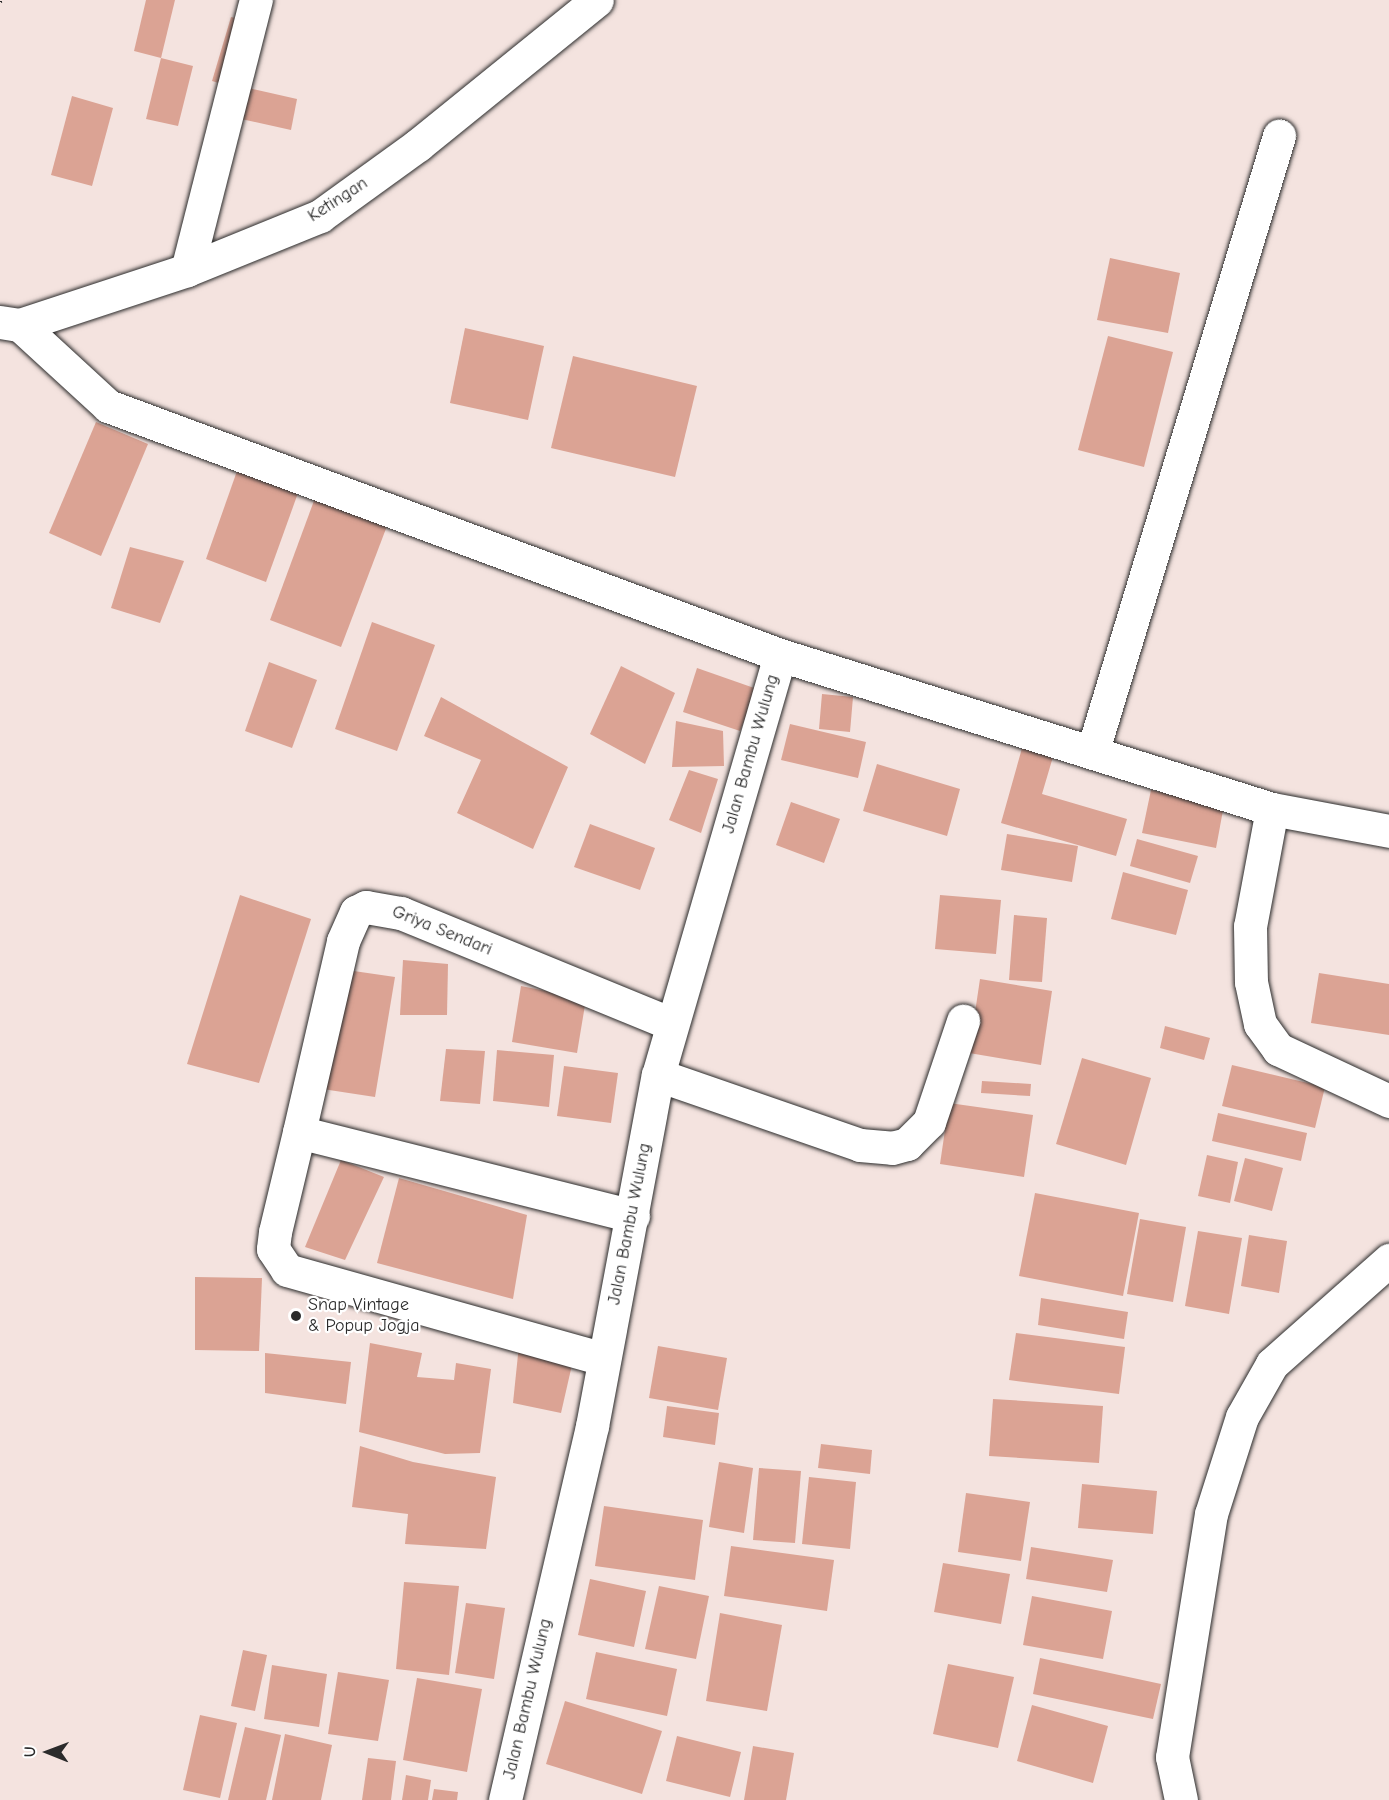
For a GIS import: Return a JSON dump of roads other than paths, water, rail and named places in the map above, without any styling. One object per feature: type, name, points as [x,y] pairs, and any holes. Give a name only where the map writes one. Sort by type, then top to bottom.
[{"type":"street","points":[[187,270],[256,0]]},
{"type":"street","name":"Ketingan","points":[[10,323],[187,270],[320,216],[418,145],[597,0]]},
{"type":"street","points":[[1093,750],[1279,136]]},
{"type":"street","points":[[10,323],[108,406],[780,655],[1093,750],[1272,809],[1389,831]]},
{"type":"street","name":"Jalan Bambu Wulung","points":[[505,1800],[604,1359],[658,1075],[780,655]]},
{"type":"street","points":[[1272,809],[1250,926],[1251,982],[1260,1024],[1278,1049],[1389,1101]]},
{"type":"street","name":"Griya Sendari","points":[[604,1359],[287,1270],[273,1249],[274,1232],[343,941],[356,912],[366,907],[401,913],[671,1024]]},
{"type":"street","points":[[658,1075],[860,1145],[892,1148],[907,1144],[928,1122],[963,1021]]},
{"type":"street","points":[[299,1132],[633,1216]]},
{"type":"street","points":[[1180,1800],[1172,1757],[1205,1549],[1242,1417],[1272,1364],[1389,1260]]},
{"type":"place","name":"Snap Vintage & Popup Jogja","points":[[296,1316]]}]
